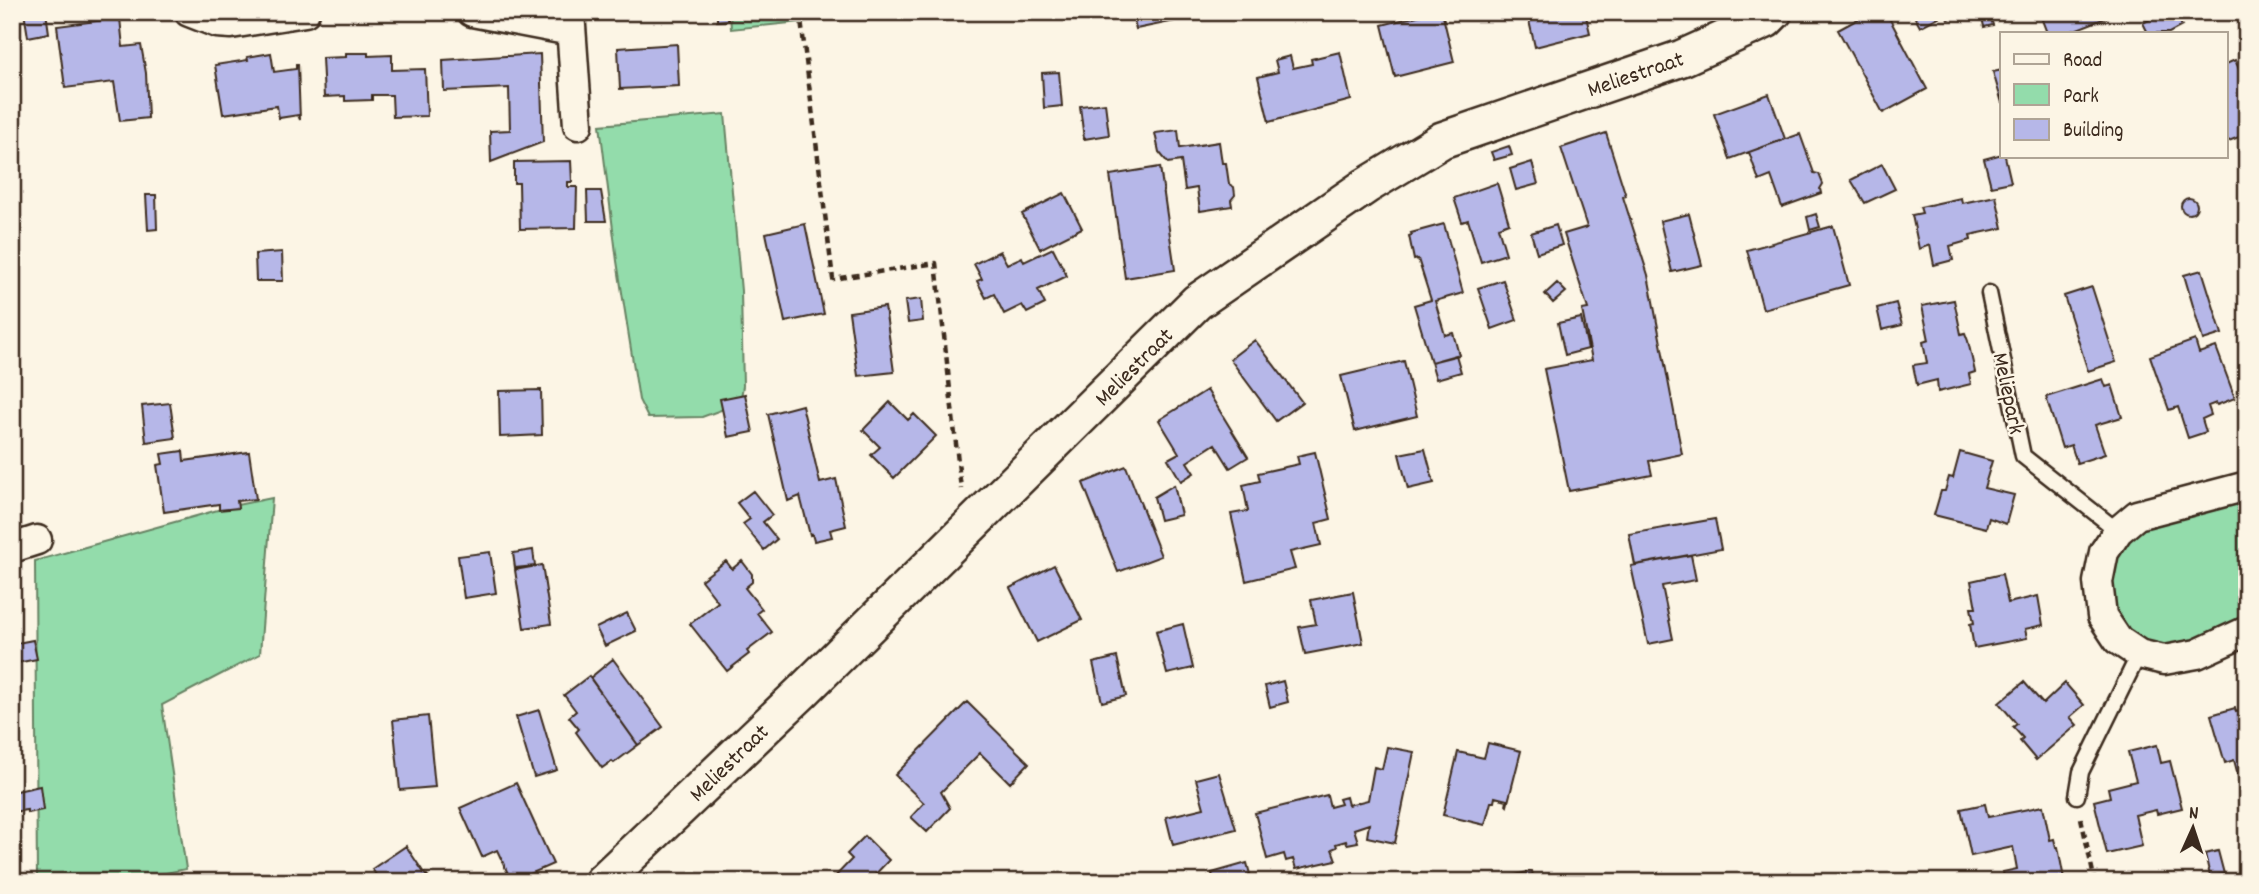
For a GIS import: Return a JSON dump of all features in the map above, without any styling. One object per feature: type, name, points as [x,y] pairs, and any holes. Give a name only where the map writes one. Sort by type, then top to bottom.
[{"type":"street","points":[[189,12],[223,24],[305,12]]},
{"type":"street","points":[[473,12],[570,22],[578,125]]},
{"type":"street","name":"Meliestraat","points":[[603,882],[802,692],[1197,302],[1366,186],[1442,140],[1682,58],[1766,20],[1774,12]]},
{"type":"street","points":[[2247,486],[2137,515],[2118,531],[2104,552],[2098,582],[2102,616],[2118,640],[2139,654],[2164,660],[2197,654],[2247,631]]},
{"type":"lane","name":"Meliepark","points":[[1989,293],[2023,456],[2118,531]]},
{"type":"lane","points":[[2077,796],[2081,772],[2139,654]]},
{"type":"path","points":[[800,14],[833,279],[936,263],[965,532]]},
{"type":"path","points":[[2077,796],[2095,882]]},
{"type":"green space","points":[[730,12],[897,12],[731,29]]},
{"type":"green space","points":[[725,114],[741,291],[743,386],[740,403],[702,417],[648,418],[639,400],[617,261],[600,125]]},
{"type":"green space","points":[[2247,497],[2247,619],[2192,644],[2167,647],[2142,643],[2127,631],[2110,610],[2114,555],[2140,527]]},
{"type":"green space","points":[[272,498],[260,654],[162,705],[186,869],[146,877],[143,882],[37,882],[35,561],[232,506]]},
{"type":"building","points":[[24,12],[46,12],[49,33],[28,37]]},
{"type":"building","points":[[717,12],[727,12],[728,20],[717,21]]},
{"type":"building","points":[[1132,12],[1173,12],[1175,21],[1136,29]]},
{"type":"building","points":[[1442,12],[1454,62],[1395,77],[1382,25]]},
{"type":"building","points":[[1527,12],[1585,12],[1590,33],[1535,47]]},
{"type":"building","points":[[1871,12],[1886,12],[1927,89],[1883,113],[1838,30]]},
{"type":"building","points":[[1912,12],[1961,12],[1948,19],[1946,13],[1920,27]]},
{"type":"building","points":[[1981,12],[2009,12],[1990,16],[1993,25],[1984,27]]},
{"type":"building","points":[[2039,12],[2110,12],[2111,16],[2070,32],[2047,32]]},
{"type":"building","points":[[2153,12],[2158,16],[2164,12],[2175,12],[2182,26],[2171,32],[2148,32],[2143,23],[2149,20],[2146,16]]},
{"type":"building","points":[[120,18],[123,47],[141,45],[146,73],[148,118],[120,121],[114,82],[65,88],[57,26]]},
{"type":"building","points":[[677,44],[679,86],[620,89],[618,48]]},
{"type":"building","points":[[1340,52],[1351,100],[1269,122],[1258,77],[1278,72],[1275,60],[1290,56],[1293,68],[1312,64],[1311,59]]},
{"type":"building","points":[[271,53],[274,72],[296,69],[298,64],[300,120],[298,115],[279,118],[277,106],[223,114],[215,65]]},
{"type":"building","points":[[346,53],[392,55],[392,70],[425,69],[427,116],[393,117],[392,95],[372,95],[372,100],[345,101],[345,96],[324,97],[322,58],[346,57]]},
{"type":"building","points":[[540,54],[543,142],[491,162],[490,131],[510,130],[509,88],[444,91],[443,60]]},
{"type":"building","points":[[2235,60],[2247,87],[2247,134],[2228,141],[2228,63]]},
{"type":"building","points":[[2000,70],[2000,96],[1993,72]]},
{"type":"building","points":[[1059,72],[1062,106],[1044,108],[1042,73]]},
{"type":"building","points":[[1769,94],[1785,139],[1730,159],[1714,114]]},
{"type":"building","points":[[1105,103],[1109,135],[1084,139],[1080,106]]},
{"type":"building","points":[[12,121],[21,126],[12,141]]},
{"type":"building","points":[[1178,130],[1180,148],[1219,142],[1229,184],[1234,187],[1232,206],[1200,211],[1197,188],[1185,190],[1181,161],[1168,163],[1159,152],[1155,133]]},
{"type":"building","points":[[1606,133],[1648,275],[1682,454],[1649,461],[1652,475],[1569,491],[1544,369],[1592,360],[1582,310],[1588,309],[1564,234],[1587,227],[1561,148]]},
{"type":"building","points":[[1800,134],[1814,173],[1819,174],[1823,184],[1821,193],[1782,207],[1771,176],[1759,181],[1749,152]]},
{"type":"building","points":[[1509,146],[1512,155],[1494,160],[1491,152]]},
{"type":"building","points":[[2000,155],[2000,158],[2005,158],[2011,182],[1991,186],[1984,159]]},
{"type":"building","points":[[571,161],[572,182],[568,182],[568,187],[577,187],[576,228],[520,229],[519,183],[514,183],[514,162]]},
{"type":"building","points":[[1532,162],[1538,184],[1516,190],[1510,169]]},
{"type":"building","points":[[1882,164],[1895,189],[1865,203],[1851,180]]},
{"type":"building","points":[[1160,167],[1175,270],[1125,278],[1110,175]]},
{"type":"building","points":[[1497,183],[1509,223],[1498,227],[1506,254],[1481,262],[1468,220],[1462,222],[1454,198]]},
{"type":"building","points":[[587,191],[601,191],[606,221],[588,221]]},
{"type":"building","points":[[1064,193],[1082,228],[1040,249],[1022,214]]},
{"type":"building","points":[[146,195],[156,195],[157,229],[148,230]]},
{"type":"building","points":[[1996,196],[2003,228],[1970,235],[1971,240],[1950,246],[1953,260],[1934,265],[1930,245],[1919,249],[1912,215],[1922,213],[1920,207],[1961,198],[1962,203]]},
{"type":"building","points":[[2186,198],[2192,198],[2197,206],[2195,212],[2186,214],[2181,209],[2181,203]]},
{"type":"building","points":[[1689,214],[1702,265],[1672,272],[1660,221]]},
{"type":"building","points":[[1816,214],[1820,227],[1810,230],[1807,217]]},
{"type":"building","points":[[805,224],[824,314],[785,322],[766,233]]},
{"type":"building","points":[[1444,224],[1463,293],[1435,301],[1445,335],[1453,333],[1459,355],[1431,362],[1414,305],[1431,300],[1418,259],[1414,260],[1409,236],[1411,233]]},
{"type":"building","points":[[1556,225],[1562,245],[1537,253],[1531,233]]},
{"type":"building","points":[[1833,226],[1849,285],[1763,309],[1747,250]]},
{"type":"building","points":[[1053,248],[1067,276],[1038,290],[1045,304],[1027,313],[1022,305],[1004,314],[994,294],[986,298],[977,281],[982,279],[974,264],[1000,251],[1007,264],[1022,257],[1024,262]]},
{"type":"building","points":[[282,252],[283,281],[256,281],[255,254]]},
{"type":"building","points":[[2202,270],[2222,334],[2203,340],[2184,275]]},
{"type":"building","points":[[1503,280],[1517,320],[1492,329],[1478,288]]},
{"type":"building","points":[[1557,283],[1566,292],[1553,303],[1545,294]]},
{"type":"building","points":[[2092,287],[2116,362],[2088,371],[2064,296]]},
{"type":"building","points":[[921,299],[923,321],[908,323],[905,301]]},
{"type":"building","points":[[1954,300],[1961,334],[1965,333],[1968,341],[1975,372],[1969,374],[1971,384],[1938,392],[1937,380],[1917,385],[1913,365],[1927,363],[1923,342],[1929,340],[1922,306]]},
{"type":"building","points":[[1896,303],[1902,325],[1882,330],[1877,308]]},
{"type":"building","points":[[885,307],[894,372],[858,376],[849,312]]},
{"type":"building","points":[[1581,318],[1588,349],[1565,355],[1558,323]]},
{"type":"building","points":[[1255,340],[1302,402],[1276,421],[1230,359]]},
{"type":"building","points":[[2195,340],[2199,353],[2216,347],[2235,398],[2208,406],[2211,415],[2202,419],[2206,432],[2188,438],[2178,407],[2169,410],[2150,356]]},
{"type":"building","points":[[1456,355],[1461,372],[1436,379],[1431,362]]},
{"type":"building","points":[[1404,361],[1417,416],[1355,431],[1341,376]]},
{"type":"building","points":[[2103,379],[2106,387],[2112,385],[2122,417],[2095,425],[2105,454],[2077,463],[2071,445],[2062,448],[2046,397]]},
{"type":"building","points":[[541,390],[542,435],[500,437],[499,391]]},
{"type":"building","points":[[1207,390],[1248,457],[1230,468],[1215,444],[1187,462],[1194,473],[1181,481],[1168,459],[1179,453],[1159,420]]},
{"type":"building","points":[[745,394],[753,432],[728,437],[720,399]]},
{"type":"building","points":[[890,402],[908,420],[914,414],[936,436],[894,478],[871,455],[880,447],[863,430]]},
{"type":"building","points":[[170,403],[175,438],[146,442],[142,406]]},
{"type":"building","points":[[802,405],[820,483],[836,479],[846,526],[830,530],[832,537],[814,541],[800,496],[788,501],[768,414]]},
{"type":"building","points":[[1425,449],[1434,483],[1408,489],[1399,454]]},
{"type":"building","points":[[183,451],[184,461],[249,452],[256,499],[237,501],[238,508],[219,510],[219,504],[164,512],[157,465],[163,464],[161,454]]},
{"type":"building","points":[[1315,452],[1331,519],[1316,523],[1321,545],[1290,552],[1295,569],[1246,581],[1231,514],[1248,511],[1243,485],[1260,481],[1258,473],[1299,464],[1297,456]]},
{"type":"building","points":[[1960,452],[1992,461],[1984,488],[2014,495],[2006,524],[1989,518],[1986,528],[1934,515],[1941,491],[1945,491],[1949,477],[1953,478]]},
{"type":"building","points":[[1126,466],[1161,556],[1118,572],[1083,483]]},
{"type":"building","points":[[1174,485],[1181,515],[1160,520],[1154,497]]},
{"type":"building","points":[[753,491],[772,515],[763,522],[777,539],[764,550],[743,524],[750,519],[737,503]]},
{"type":"building","points":[[1715,519],[1721,549],[1635,565],[1629,534]]},
{"type":"building","points":[[533,550],[535,566],[515,568],[513,553]]},
{"type":"building","points":[[490,552],[496,593],[464,598],[458,556]]},
{"type":"building","points":[[1691,555],[1696,580],[1662,586],[1673,639],[1648,644],[1631,566]]},
{"type":"building","points":[[726,561],[732,569],[742,561],[752,574],[752,582],[745,588],[762,609],[757,613],[772,632],[727,671],[690,624],[718,602],[701,580]]},
{"type":"building","points":[[542,565],[551,624],[524,628],[515,570]]},
{"type":"building","points":[[1054,565],[1082,620],[1037,642],[1010,588]]},
{"type":"building","points":[[2002,574],[2008,603],[2038,596],[2043,625],[2025,629],[2027,638],[1974,648],[1970,624],[1974,623],[1971,608],[1976,608],[1971,581]]},
{"type":"building","points":[[1353,592],[1363,643],[1305,654],[1299,627],[1316,624],[1311,600]]},
{"type":"building","points":[[627,613],[636,631],[605,646],[596,628]]},
{"type":"building","points":[[1183,624],[1193,668],[1167,674],[1156,631]]},
{"type":"building","points":[[33,640],[37,659],[12,664],[12,644]]},
{"type":"building","points":[[1117,657],[1126,696],[1102,702],[1093,663]]},
{"type":"building","points":[[613,659],[663,727],[638,745],[590,678]]},
{"type":"building","points":[[589,676],[638,745],[614,763],[612,761],[602,768],[576,732],[579,729],[569,717],[576,711],[564,695]]},
{"type":"building","points":[[1283,681],[1288,702],[1270,707],[1265,686]]},
{"type":"building","points":[[2024,682],[2043,704],[2065,683],[2084,705],[2070,717],[2077,725],[2036,760],[2020,741],[2023,738],[2013,727],[2017,724],[1999,703]]},
{"type":"building","points":[[967,702],[1029,763],[1010,783],[980,753],[941,792],[950,808],[927,832],[911,817],[924,803],[895,775]]},
{"type":"building","points":[[2235,708],[2236,712],[2247,709],[2247,793],[2243,794],[2234,760],[2225,763],[2211,715]]},
{"type":"building","points":[[539,710],[557,770],[534,777],[516,717]]},
{"type":"building","points":[[428,716],[435,787],[400,790],[393,720]]},
{"type":"building","points":[[1488,743],[1521,751],[1507,806],[1507,800],[1495,797],[1485,825],[1443,815],[1458,752],[1484,758]]},
{"type":"building","points":[[2157,745],[2161,763],[2170,761],[2182,808],[2157,814],[2156,810],[2135,815],[2142,846],[2107,854],[2094,801],[2110,797],[2108,788],[2136,781],[2128,752]]},
{"type":"building","points":[[1387,747],[1414,752],[1395,843],[1367,837],[1369,824],[1354,829],[1358,842],[1336,844],[1337,847],[1332,849],[1336,860],[1296,869],[1293,859],[1286,861],[1284,854],[1267,859],[1255,813],[1327,795],[1330,807],[1341,804],[1339,799],[1346,797],[1348,805],[1368,800],[1374,767],[1382,769]]},
{"type":"building","points":[[1219,773],[1236,829],[1173,845],[1166,817],[1204,808],[1196,779]]},
{"type":"building","points":[[516,783],[553,864],[512,882],[497,850],[482,857],[460,808]]},
{"type":"building","points":[[40,786],[43,810],[12,812],[12,792]]},
{"type":"building","points":[[1985,804],[1988,817],[2043,806],[2050,840],[2054,839],[2058,847],[2064,879],[2059,882],[2005,882],[2003,872],[2017,869],[2013,847],[1971,856],[1961,809]]},
{"type":"building","points":[[865,836],[889,860],[868,882],[830,882],[852,859],[847,854]]},
{"type":"building","points":[[406,846],[432,882],[381,882],[372,869]]},
{"type":"building","points":[[2218,851],[2224,874],[2210,876],[2205,854]]},
{"type":"building","points":[[1247,863],[1252,882],[1214,882],[1212,873]]},
{"type":"building","points":[[1532,871],[1534,881],[1530,882],[1485,882]]}]
